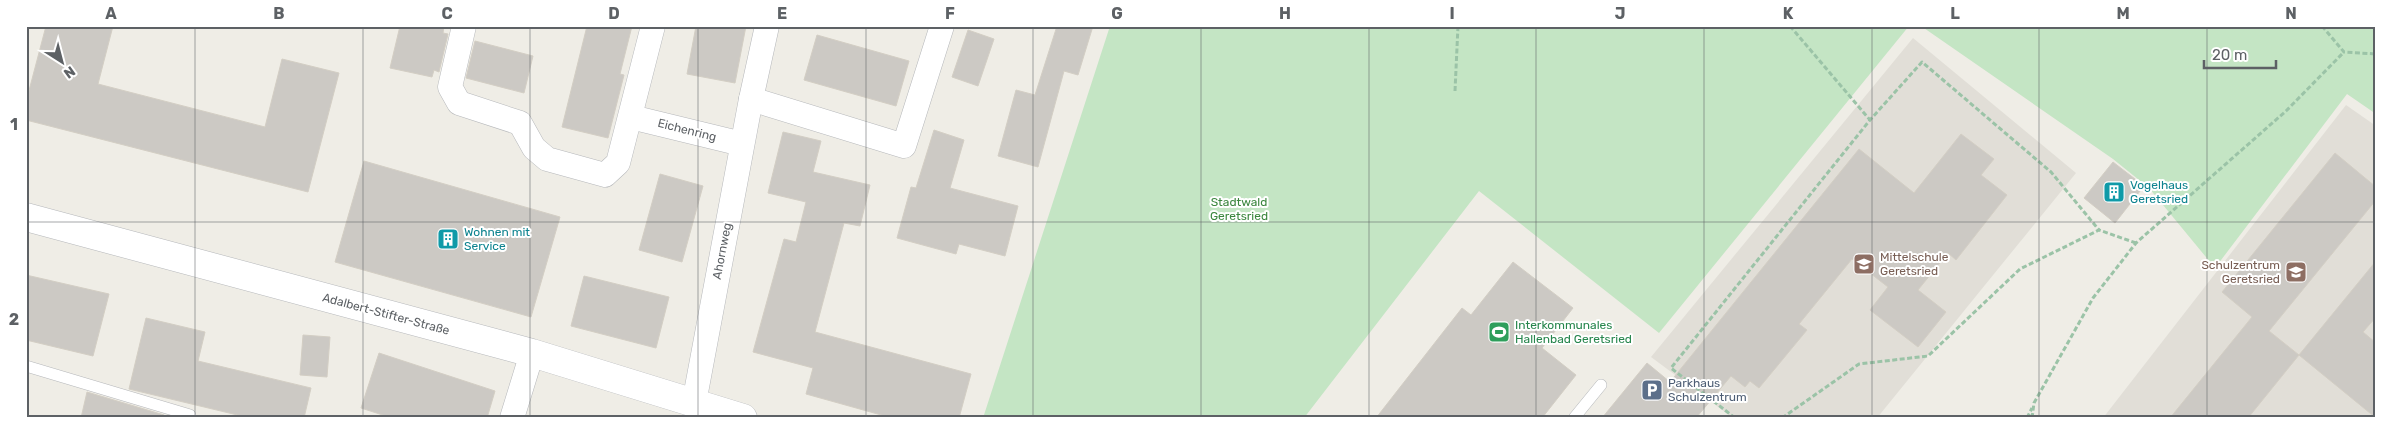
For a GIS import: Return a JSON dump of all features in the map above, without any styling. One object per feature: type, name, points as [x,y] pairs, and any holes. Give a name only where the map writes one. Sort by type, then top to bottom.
[{"type":"street","points":[[464,26],[450,88],[459,103],[520,123],[534,148],[547,159],[605,174],[618,163],[653,26]]},
{"type":"street","name":"Ahornweg","points":[[694,403],[742,144],[767,26]]},
{"type":"street","points":[[751,99],[904,146],[942,26]]},
{"type":"street","name":"Eichenring","points":[[631,117],[742,144]]},
{"type":"street","name":"Adalbert-Stifter-Straße","points":[[26,217],[532,353],[743,418]]},
{"type":"street","points":[[512,418],[532,353]]},
{"type":"lane","points":[[26,366],[190,415]]},
{"type":"lane","points":[[1574,418],[1601,385]]},
{"type":"path","points":[[1455,91],[1458,26]]},
{"type":"path","points":[[1790,26],[1870,120]]},
{"type":"path","points":[[2322,26],[2344,52],[2376,54]]},
{"type":"path","points":[[2027,418],[2093,298],[2136,243],[2286,110],[2344,52]]},
{"type":"path","points":[[1734,418],[1671,368],[1870,120],[1922,62],[2051,172],[2099,230],[2136,243]]},
{"type":"path","points":[[1782,418],[1859,364],[1928,356],[2020,269],[2099,230]]},
{"type":"path","points":[[2032,418],[2034,403]]},
{"type":"shaded area","name":"Mittelschule Geretsried","points":[[1913,38],[2076,173],[1877,418],[1733,418],[1651,357]]},
{"type":"shaded area","name":"Schulzentrum Geretsried","points":[[2346,105],[2376,126],[2376,418],[2103,418]]},
{"type":"green space","name":"Stadtwald Geretsried","points":[[1110,26],[1909,26],[1659,333],[1479,191],[1304,418],[983,418]]},
{"type":"green space","points":[[1921,26],[2376,26],[2376,114],[2347,94],[2215,268],[2149,188],[2113,159]]},
{"type":"building","points":[[46,26],[113,26],[98,84],[265,127],[282,59],[339,73],[308,192],[26,120],[26,102]]},
{"type":"building","points":[[400,26],[444,26],[443,33],[448,34],[439,72],[434,70],[432,77],[390,68]]},
{"type":"building","points":[[587,26],[632,26],[620,74],[624,75],[608,138],[562,127]]},
{"type":"building","points":[[696,26],[746,26],[735,83],[687,74]]},
{"type":"building","points":[[1057,26],[1093,26],[1078,75],[1064,71],[1038,167],[998,156],[1016,90],[1035,95]]},
{"type":"building","points":[[968,30],[994,39],[978,86],[952,77]]},
{"type":"building","points":[[817,35],[909,61],[896,106],[804,80]]},
{"type":"building","points":[[475,41],[533,56],[524,93],[466,78]]},
{"type":"building","points":[[934,130],[964,140],[950,188],[1018,206],[1005,256],[959,244],[956,254],[897,238],[911,187],[916,188]]},
{"type":"building","points":[[783,132],[821,141],[813,172],[870,185],[860,226],[844,223],[815,332],[971,374],[959,418],[892,418],[806,394],[813,368],[753,352],[784,239],[796,242],[806,202],[768,193]]},
{"type":"building","points":[[1961,134],[1994,159],[1981,175],[2007,195],[1956,260],[1948,253],[1918,290],[1946,312],[1918,347],[1870,310],[1888,287],[1852,259],[1799,324],[1807,330],[1759,388],[1750,381],[1745,387],[1731,376],[1696,418],[1602,418],[1647,363],[1670,382],[1859,149],[1914,193]]},
{"type":"building","points":[[2335,153],[2376,187],[2376,200],[2269,331],[2299,355],[2248,418],[2170,418],[2252,317],[2222,292]]},
{"type":"building","name":"Wohnen mit Service","points":[[364,161],[560,217],[531,317],[335,262]]},
{"type":"building","name":"Vogelhaus Geretsried","points":[[2113,162],[2144,186],[2115,223],[2084,198]]},
{"type":"building","points":[[660,174],[703,186],[682,262],[639,250]]},
{"type":"building","points":[[2376,261],[2376,317],[2363,332],[2376,343],[2376,418],[2299,355]]},
{"type":"building","name":"Interkommunales Hallenbad Geretsried","points":[[1513,262],[1573,308],[1542,348],[1576,375],[1542,418],[1376,418],[1462,308],[1471,315]]},
{"type":"building","points":[[26,275],[109,294],[93,356],[26,340]]},
{"type":"building","points":[[584,276],[669,297],[656,348],[571,326]]},
{"type":"building","points":[[146,318],[205,332],[198,361],[311,388],[304,418],[250,418],[129,389]]},
{"type":"building","points":[[303,335],[330,337],[327,377],[300,375]]},
{"type":"building","points":[[379,353],[495,391],[487,418],[392,418],[361,408]]},
{"type":"building","points":[[87,392],[164,415],[164,418],[81,418]]},
{"type":"place","name":"Vogelhaus Geretsried","points":[[2114,192]]},
{"type":"place","name":"Wohnen mit Service","points":[[448,239]]},
{"type":"place","name":"Mittelschule Geretsried","points":[[1864,264]]},
{"type":"place","name":"Schulzentrum Geretsried","points":[[2296,272]]},
{"type":"place","name":"Interkommunales Hallenbad Geretsried","points":[[1499,332]]},
{"type":"place","name":"Parkhaus Schulzentrum","points":[[1652,390]]}]
